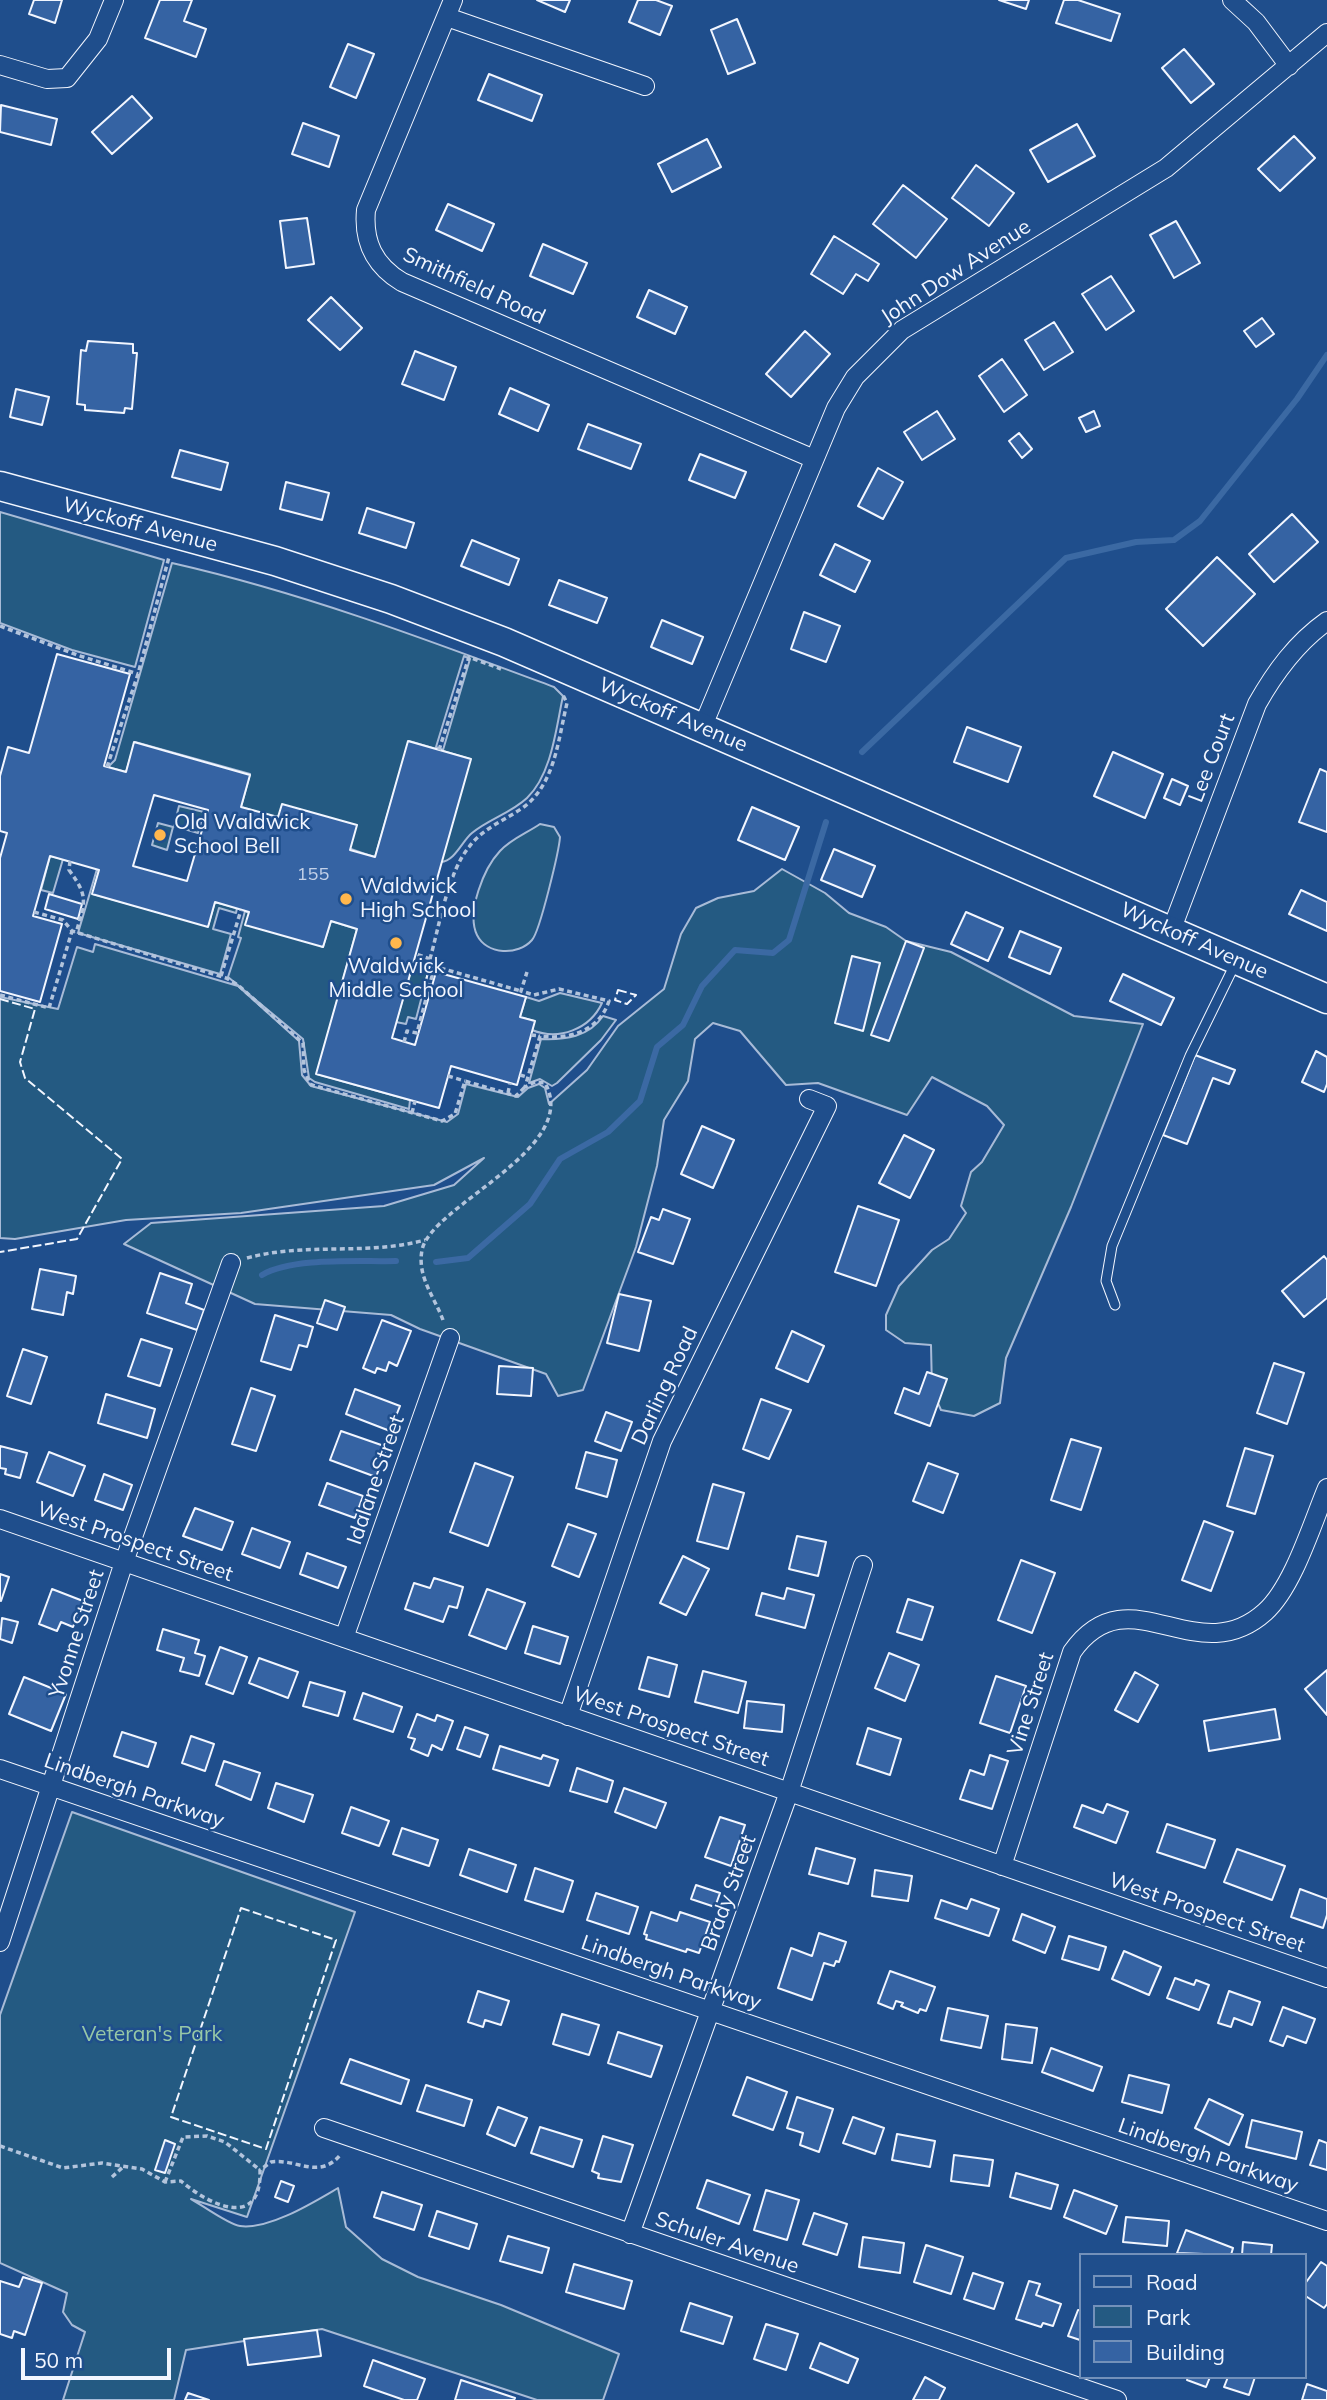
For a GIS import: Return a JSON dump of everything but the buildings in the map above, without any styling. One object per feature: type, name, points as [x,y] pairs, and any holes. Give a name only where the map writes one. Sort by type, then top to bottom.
[{"type":"main road","name":"Wyckoff Avenue","points":[[0,486],[275,561],[391,598],[504,642],[1327,999]]},
{"type":"street","points":[[0,65],[47,79],[67,78],[98,38],[114,0]]},
{"type":"street","points":[[1232,0],[1256,22],[1289,66]]},
{"type":"street","points":[[450,8],[645,86]]},
{"type":"street","name":"Smithfield Road","points":[[450,8],[366,210],[364,228],[369,247],[377,262],[402,282],[814,459]]},
{"type":"street","name":"John Dow Avenue","points":[[702,728],[835,408],[855,377],[902,330],[1166,168],[1327,33]]},
{"type":"street","name":"Lee Court","points":[[1171,931],[1257,704],[1274,674],[1293,650],[1327,621]]},
{"type":"street","name":"Darling Road","points":[[568,1716],[662,1441],[827,1106],[809,1100]]},
{"type":"street","name":"Yvonne Street","points":[[0,1942],[124,1562],[230,1263]]},
{"type":"street","name":"Idalane Street","points":[[344,1638],[450,1338]]},
{"type":"street","name":"Vine Street","points":[[1002,1866],[1072,1652],[1083,1636],[1111,1620],[1128,1618],[1211,1635],[1247,1625],[1266,1611],[1279,1595],[1327,1488]]},
{"type":"street","name":"West Prospect Street","points":[[0,1519],[1327,1979]]},
{"type":"street","name":"Brady Street","points":[[630,2234],[789,1792],[863,1565]]},
{"type":"street","name":"Lindbergh Parkway","points":[[0,1769],[1327,2221]]},
{"type":"street","name":"Schuler Avenue","points":[[324,2128],[1116,2400]]},
{"type":"lane","points":[[1115,1304],[1106,1281],[1112,1246],[1190,1056],[1237,960]]},
{"type":"path","points":[[107,767],[138,674],[175,535]]},
{"type":"path","points":[[0,626],[76,655],[138,674]]},
{"type":"path","points":[[439,750],[469,657],[506,671]]},
{"type":"path","points":[[430,959],[460,860],[469,846],[484,831],[524,807],[539,793],[549,777],[568,703],[565,696],[555,689]]},
{"type":"path","points":[[0,995],[49,1008],[86,899],[69,870],[70,861]]},
{"type":"path","points":[[436,881],[452,885]]},
{"type":"path","points":[[221,976],[242,909]]},
{"type":"path","points":[[34,912],[63,920],[74,932],[221,976],[238,985],[303,1043],[304,1070],[310,1084],[411,1113],[449,1120],[455,1114],[465,1082]]},
{"type":"path","points":[[416,954],[436,961],[440,968],[534,995],[559,989],[609,1001],[601,1020],[591,1027],[560,1037],[531,1035]]},
{"type":"path","points":[[404,1042],[407,1031],[417,1033],[436,961]]},
{"type":"path","points":[[522,991],[527,972]]},
{"type":"path","points":[[448,1076],[520,1095],[525,1087],[540,1036]]},
{"type":"path","points":[[520,1075],[527,1077]]},
{"type":"path","points":[[450,1338],[435,1300],[421,1277],[421,1251],[427,1234],[499,1179],[548,1122],[550,1105],[545,1083],[535,1082],[525,1087]]},
{"type":"path","points":[[508,1093],[510,1083]]},
{"type":"path","points":[[411,1113],[415,1101]]},
{"type":"path","points":[[230,1263],[290,1251],[398,1247],[425,1240]]},
{"type":"path","points":[[0,2146],[63,2168],[102,2163],[153,2172],[165,2182],[181,2181],[193,2193],[229,2207],[245,2208],[256,2200],[261,2187],[260,2170],[225,2142],[213,2137],[183,2137],[165,2182]]},
{"type":"path","points":[[260,2170],[276,2161],[311,2169],[327,2166],[339,2157],[351,2137]]},
{"type":"path","points":[[112,2177],[123,2166]]},
{"type":"green space","points":[[0,512],[164,560],[135,667],[72,650],[0,623]]},
{"type":"green space","points":[[172,563],[318,603],[554,687],[563,696],[548,764],[535,788],[521,803],[472,833],[450,858],[441,862],[470,759],[409,741],[375,857],[241,807],[250,774],[135,742],[126,772],[108,767],[115,760]],"holes":[[[464,656],[470,659],[443,750],[436,747]]]},
{"type":"green space","points":[[179,806],[204,812],[198,833],[174,826]]},
{"type":"green space","points":[[158,823],[173,827],[167,850],[152,845]]},
{"type":"green space","points":[[540,824],[554,827],[560,837],[540,922],[532,940],[526,945],[511,951],[495,950],[482,942],[474,925],[478,891],[488,868],[500,851]]},
{"type":"green space","points":[[50,856],[63,859],[53,893],[41,890]]},
{"type":"green space","points":[[97,869],[99,870],[93,894],[208,926],[215,902],[237,908],[236,913],[219,908],[213,929],[231,934],[220,974],[78,933]]},
{"type":"green space","points":[[782,869],[825,893],[849,913],[886,927],[906,941],[951,952],[1074,1016],[1143,1024],[1071,1207],[1006,1358],[1000,1403],[974,1416],[941,1410],[932,1390],[931,1345],[905,1343],[886,1330],[886,1315],[899,1286],[932,1250],[949,1239],[966,1213],[961,1206],[971,1172],[982,1162],[1004,1125],[987,1106],[932,1077],[907,1115],[818,1083],[786,1085],[740,1031],[713,1023],[695,1039],[688,1081],[664,1120],[657,1166],[636,1247],[583,1390],[558,1396],[546,1374],[420,1329],[391,1315],[255,1304],[124,1244],[151,1223],[384,1206],[454,1185],[484,1158],[434,1185],[241,1213],[126,1220],[15,1239],[0,1238],[0,997],[58,1009],[77,947],[93,952],[95,944],[238,986],[299,1041],[302,1075],[311,1086],[447,1122],[458,1114],[466,1084],[518,1097],[528,1088],[539,1084],[545,1088],[549,1104],[587,1070],[618,1026],[664,989],[681,934],[696,908],[718,898],[754,891]]},
{"type":"green space","points":[[245,911],[323,947],[331,921],[357,929],[317,1074],[410,1100],[409,1109],[309,1078],[303,1039],[228,977],[241,938],[238,937]]},
{"type":"green space","points":[[414,961],[430,965],[416,1019],[408,1017],[406,1024],[396,1022]]},
{"type":"green space","points":[[560,993],[602,1003],[590,1020],[563,1033],[532,1030],[534,1021],[520,1017],[526,997],[539,1001]]},
{"type":"green space","points":[[603,1016],[616,1020],[601,1040],[557,1083],[552,1086],[540,1079],[529,1083],[541,1039],[576,1036],[591,1029]]},
{"type":"green space","name":"Veteran's Park","points":[[72,1812],[355,1912],[247,2217],[191,2199],[229,2222],[252,2226],[291,2214],[338,2188],[346,2227],[382,2259],[418,2277],[501,2305],[619,2354],[603,2400],[537,2400],[322,2329],[186,2350],[174,2400],[63,2400],[85,2332],[72,2325],[63,2312],[67,2293],[0,2263],[0,2015]]},
{"type":"waterway","points":[[862,752],[1066,558],[1136,542],[1174,540],[1200,521],[1297,399],[1327,355]]},
{"type":"waterway","points":[[436,1262],[468,1258],[530,1204],[560,1159],[608,1132],[640,1101],[657,1047],[683,1025],[702,986],[735,950],[773,953],[789,940],[826,822]]},
{"type":"waterway","points":[[262,1275],[275,1269],[308,1263],[396,1261]]},
{"type":"fence","points":[[414,961],[430,965],[422,995]]},
{"type":"fence","points":[[618,990],[636,995],[627,1004],[615,1000],[618,990]]},
{"type":"fence","points":[[0,999],[35,1009],[20,1062],[25,1078],[122,1159],[77,1239],[0,1252]]},
{"type":"fence","points":[[241,1908],[336,1940],[266,2149],[171,2117],[241,1908]]},
{"type":"place","name":"Old Waldwick School Bell","points":[[160,835]]},
{"type":"place","name":"Waldwick High School","points":[[346,899]]},
{"type":"place","name":"Waldwick Middle School","points":[[396,943]]}]
